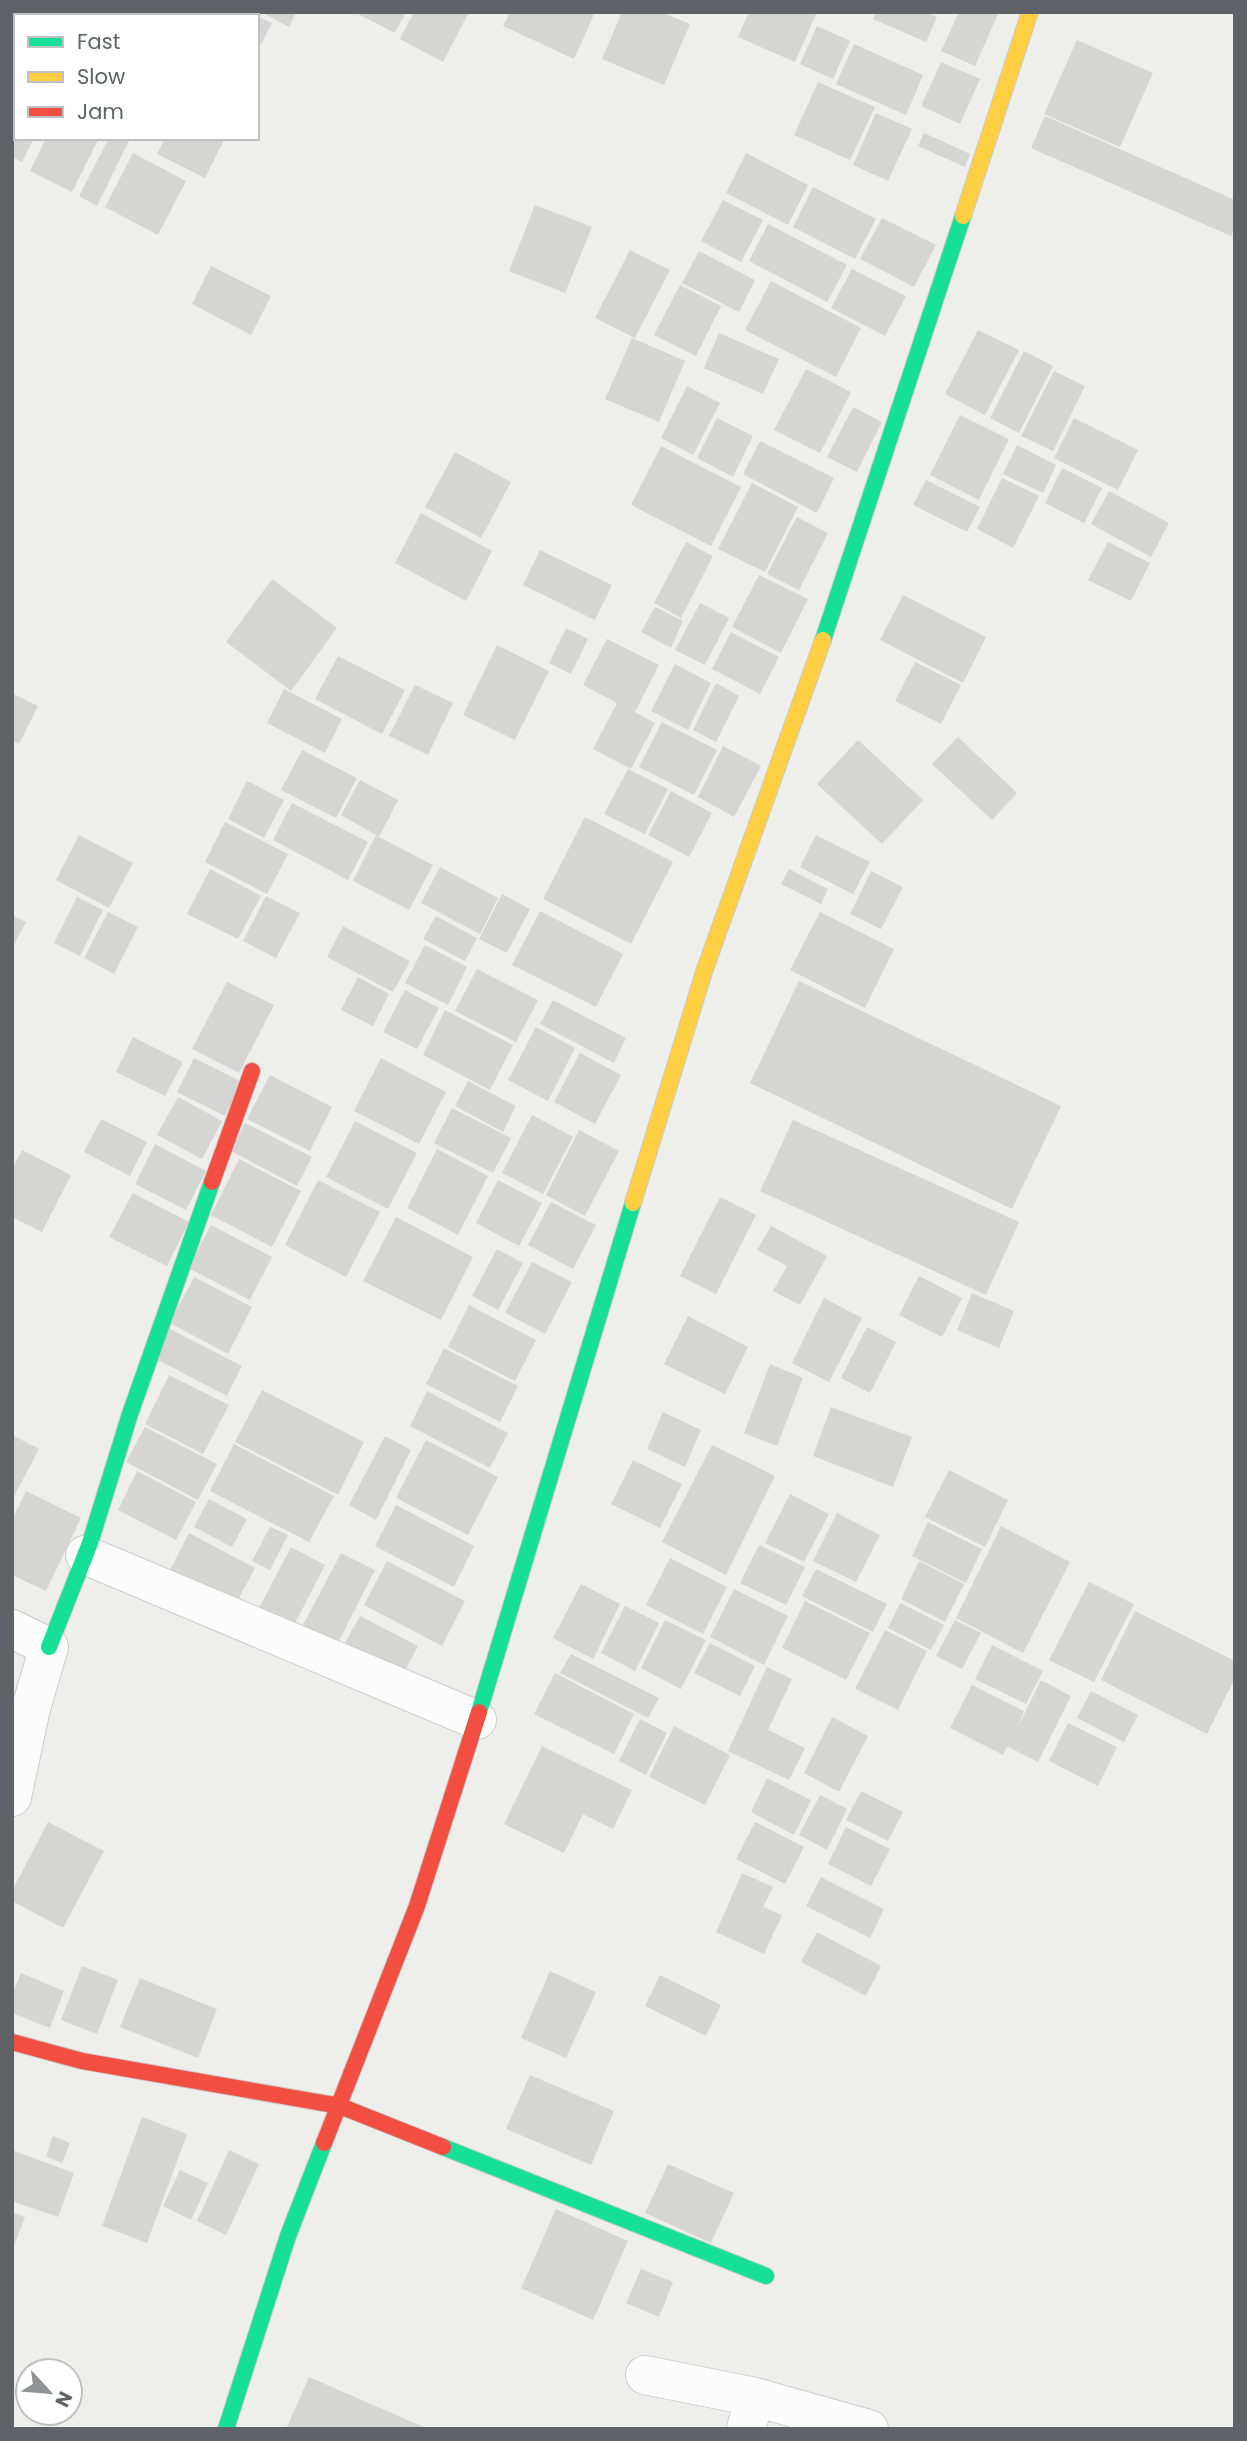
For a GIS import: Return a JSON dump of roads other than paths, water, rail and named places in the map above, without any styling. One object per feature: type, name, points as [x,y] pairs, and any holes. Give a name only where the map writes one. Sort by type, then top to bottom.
[{"type":"street","points":[[226,2429],[288,2236],[418,1906],[704,972],[834,611],[1030,12]]},
{"type":"street","points":[[12,1797],[31,1708],[50,1647],[85,1555],[130,1414],[252,1071]]},
{"type":"street","points":[[85,1555],[477,1720]]},
{"type":"street","points":[[12,1629],[50,1647]]},
{"type":"street","points":[[12,2042],[82,2061],[340,2106],[766,2276]]},
{"type":"street","points":[[645,2375],[751,2413],[869,2429]]}]
